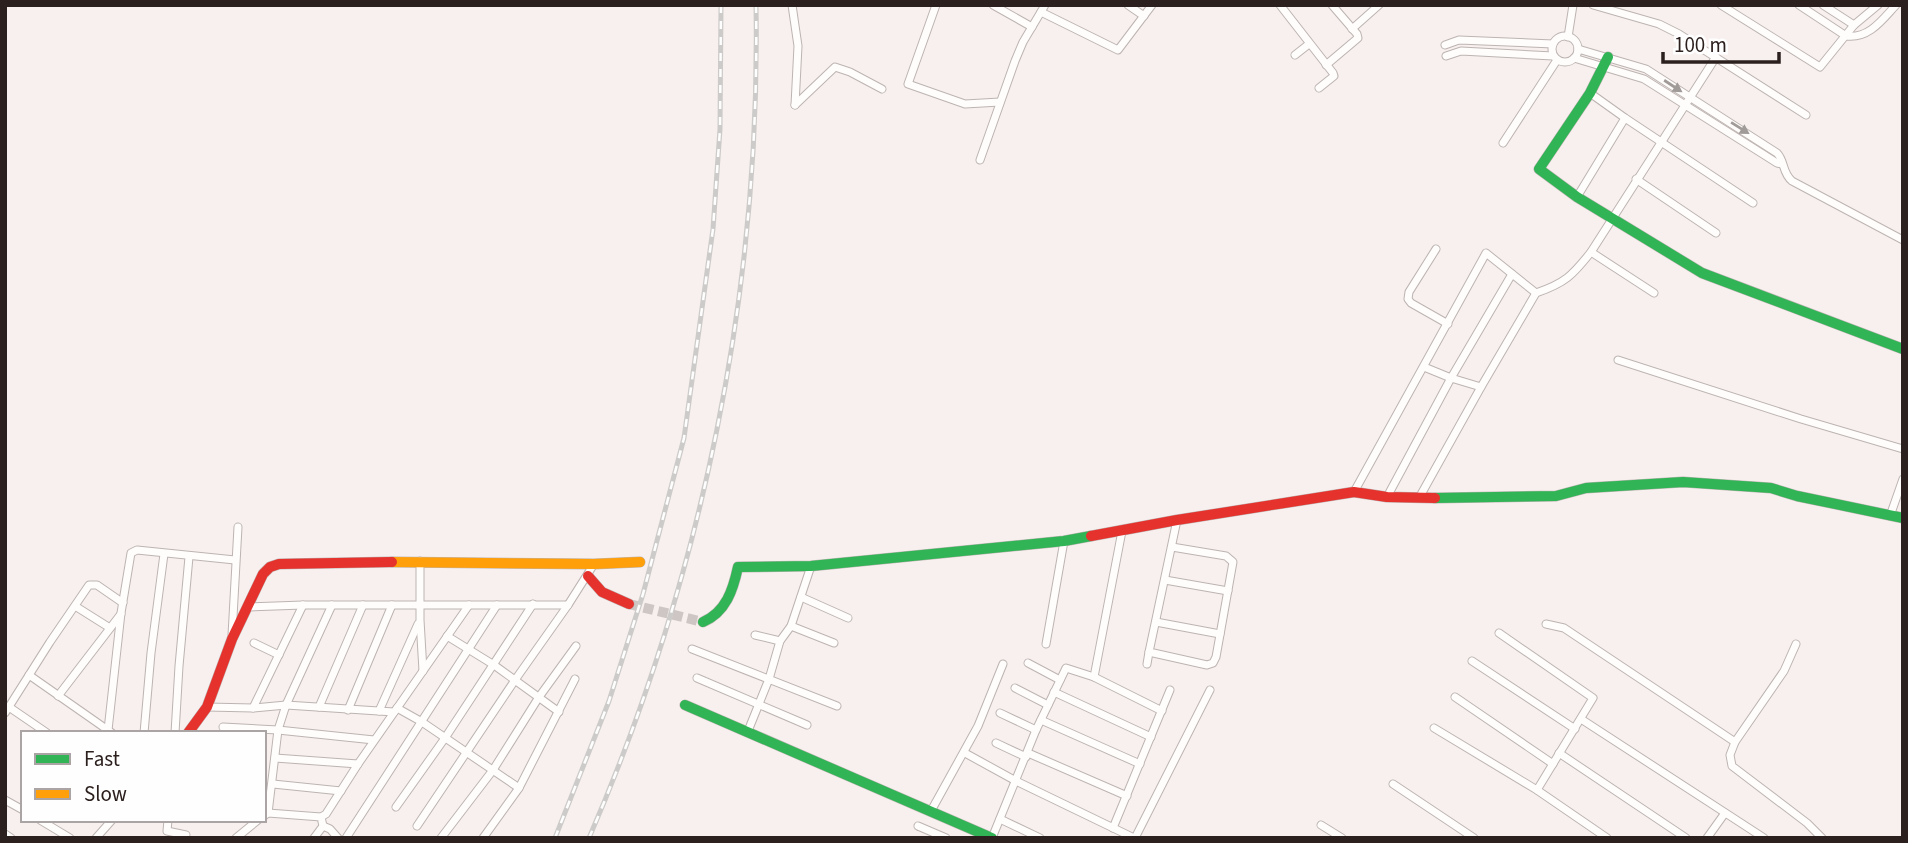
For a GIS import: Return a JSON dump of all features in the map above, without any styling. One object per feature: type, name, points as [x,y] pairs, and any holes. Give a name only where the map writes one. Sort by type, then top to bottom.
[{"type":"street","points":[[792,5],[798,46],[795,105],[835,67],[882,89]]},
{"type":"street","points":[[936,5],[908,84],[965,104],[1000,102]]},
{"type":"street","points":[[993,5],[1032,27]]},
{"type":"street","points":[[980,160],[1015,61],[1043,9],[1118,50],[1152,5]]},
{"type":"street","points":[[1280,5],[1289,9],[1309,44],[1334,76],[1319,88]]},
{"type":"street","points":[[1326,65],[1358,38],[1332,5]]},
{"type":"street","points":[[1352,29],[1379,5]]},
{"type":"street","points":[[1568,37],[1573,5]]},
{"type":"street","points":[[1592,5],[1658,24],[1679,34],[1806,115]]},
{"type":"street","points":[[1721,5],[1820,67],[1854,25],[1878,5]]},
{"type":"street","points":[[1799,5],[1846,36],[1861,36],[1870,32],[1896,5]]},
{"type":"street","points":[[1823,5],[1854,25]]},
{"type":"street","points":[[1130,6],[1144,16]]},
{"type":"street","points":[[1503,143],[1555,58],[1553,44],[1556,39],[1568,37],[1575,41],[1578,49],[1574,58]]},
{"type":"street","points":[[1445,45],[1459,40],[1553,44]]},
{"type":"street","points":[[1295,55],[1309,44]]},
{"type":"street","points":[[1578,49],[1644,79],[1782,164]]},
{"type":"street","points":[[1446,56],[1461,51],[1555,58],[1566,62],[1574,58],[1646,69],[1771,148],[1781,157],[1786,176],[1792,181],[1903,240]]},
{"type":"street","points":[[1419,498],[1536,293],[1568,278],[1591,253],[1716,57]]},
{"type":"street","points":[[1606,62],[1590,93],[1539,169],[1577,197],[1702,273],[1903,349]]},
{"type":"street","points":[[1590,93],[1753,203]]},
{"type":"street","points":[[1577,197],[1625,118]]},
{"type":"street","points":[[1636,179],[1716,233]]},
{"type":"street","points":[[1436,249],[1409,292],[1408,299],[1448,324]]},
{"type":"street","points":[[1354,492],[1486,253],[1536,293]]},
{"type":"street","points":[[1591,253],[1654,293]]},
{"type":"street","points":[[1387,497],[1451,378],[1512,274]]},
{"type":"street","points":[[1618,360],[1903,449]]},
{"type":"street","points":[[1424,367],[1481,387]]},
{"type":"street","points":[[1890,516],[1903,479]]},
{"type":"street","points":[[704,622],[717,614],[730,595],[738,567],[811,566],[1063,541],[1354,492],[1419,498],[1556,496],[1586,488],[1684,482],[1771,488],[1903,518]]},
{"type":"street","points":[[1147,664],[1177,520]]},
{"type":"street","points":[[232,639],[237,527]]},
{"type":"street","points":[[1094,677],[1122,531]]},
{"type":"street","points":[[1046,644],[1063,541]]},
{"type":"street","points":[[1149,652],[1207,665],[1213,663],[1216,657],[1233,562],[1226,556],[1172,547]]},
{"type":"street","points":[[110,731],[121,613],[133,551],[235,561]]},
{"type":"street","points":[[144,731],[150,653],[164,554]]},
{"type":"street","points":[[175,731],[189,557]]},
{"type":"street","points":[[421,561],[423,671]]},
{"type":"street","points":[[189,731],[207,707],[232,639],[263,574],[271,567],[279,564],[421,561],[594,564],[640,562]]},
{"type":"street","points":[[417,827],[594,564]]},
{"type":"street","points":[[748,731],[769,679],[780,641],[791,625],[811,566]]},
{"type":"street","points":[[588,576],[602,592],[629,604]]},
{"type":"street","points":[[1165,580],[1228,591]]},
{"type":"street","points":[[44,731],[7,710],[89,585],[97,585],[123,603]]},
{"type":"street","points":[[801,597],[848,618]]},
{"type":"street","points":[[396,807],[533,604]]},
{"type":"street","points":[[253,708],[303,605]]},
{"type":"street","points":[[332,605],[286,705],[278,730],[273,783],[268,792],[266,814],[321,817],[326,814],[374,740],[469,605]]},
{"type":"street","points":[[319,707],[363,605]]},
{"type":"street","points":[[348,710],[392,605]]},
{"type":"street","points":[[350,836],[497,605]]},
{"type":"street","points":[[248,607],[568,605]]},
{"type":"street","points":[[75,606],[110,628]]},
{"type":"street","points":[[58,696],[121,613]]},
{"type":"street","points":[[379,711],[420,620]]},
{"type":"street","points":[[1156,622],[1220,634]]},
{"type":"street","points":[[1546,624],[1564,628],[1735,741]]},
{"type":"street","points":[[791,625],[834,643]]},
{"type":"street","points":[[1499,633],[1593,698],[1537,790]]},
{"type":"street","points":[[755,635],[780,641]]},
{"type":"street","points":[[447,636],[494,665],[559,712]]},
{"type":"street","points":[[254,643],[279,655]]},
{"type":"street","points":[[1796,644],[1784,671],[1735,741],[1730,755],[1732,766],[1807,823],[1822,838]]},
{"type":"street","points":[[442,838],[493,769],[539,697],[576,646]]},
{"type":"street","points":[[692,649],[837,706]]},
{"type":"street","points":[[1472,661],[1575,729]]},
{"type":"street","points":[[1028,663],[1060,680]]},
{"type":"street","points":[[931,811],[965,753],[1003,664]]},
{"type":"street","points":[[685,705],[992,838],[1036,730],[1066,668],[1094,677],[1162,711]]},
{"type":"street","points":[[29,675],[109,731]]},
{"type":"street","points":[[698,678],[807,725]]},
{"type":"street","points":[[483,838],[519,788],[575,679]]},
{"type":"street","points":[[1015,688],[1048,705]]},
{"type":"street","points":[[1113,828],[1170,690]]},
{"type":"street","points":[[965,753],[1134,838],[1210,690]]},
{"type":"street","points":[[1054,692],[1151,737]]},
{"type":"street","points":[[1455,696],[1553,764]]},
{"type":"street","points":[[207,707],[253,708],[286,705],[348,710],[396,710],[422,722],[519,788]]},
{"type":"street","points":[[1000,713],[1036,730]]},
{"type":"street","points":[[1581,719],[1764,838]]},
{"type":"street","points":[[1041,720],[1140,764]]},
{"type":"street","points":[[223,727],[374,740]]},
{"type":"street","points":[[1434,728],[1537,790],[1607,838]]},
{"type":"street","points":[[996,743],[1126,796]]},
{"type":"street","points":[[1559,753],[1686,838]]},
{"type":"street","points":[[266,764],[275,762],[358,764]]},
{"type":"street","points":[[273,783],[341,791]]},
{"type":"street","points":[[1393,784],[1474,838]]},
{"type":"street","points":[[5,800],[21,809]]},
{"type":"street","points":[[1707,838],[1725,813]]},
{"type":"street","points":[[314,838],[323,826],[321,817]]},
{"type":"street","points":[[1000,819],[1040,838]]},
{"type":"street","points":[[43,822],[70,838]]},
{"type":"street","points":[[96,838],[110,822]]},
{"type":"street","points":[[168,822],[167,831],[187,835]]},
{"type":"street","points":[[236,838],[256,822]]},
{"type":"street","points":[[918,825],[946,838]]},
{"type":"street","points":[[1321,825],[1342,838]]},
{"type":"street","points":[[323,826],[338,838]]},
{"type":"street","points":[[5,834],[11,838]]},
{"type":"tunnel","points":[[629,604],[703,622]]},
{"type":"railway","points":[[555,838],[609,701],[643,594],[684,438],[713,229],[720,129],[721,5]]},
{"type":"railway","points":[[589,838],[629,739],[663,638],[693,535],[717,430],[735,325],[748,219],[755,112],[756,5]]},
{"type":"traffic: fast","points":[[1608,57],[1590,93],[1539,169],[1577,197],[1702,273],[1903,349]]},
{"type":"traffic: fast","points":[[1435,498],[1556,496],[1586,488],[1683,482],[1771,488],[1903,518]]},
{"type":"traffic: fast","points":[[703,622],[723,606],[734,584],[738,567],[811,566],[1091,536]]},
{"type":"traffic: fast","points":[[685,705],[992,838]]},
{"type":"traffic: slow","points":[[392,562],[640,562]]},
{"type":"traffic: jam","points":[[1091,536],[1354,492],[1387,497],[1435,498]]},
{"type":"traffic: jam","points":[[189,731],[207,707],[232,639],[263,574],[270,567],[279,564],[392,562]]},
{"type":"traffic: jam","points":[[588,576],[602,592],[629,604]]}]
